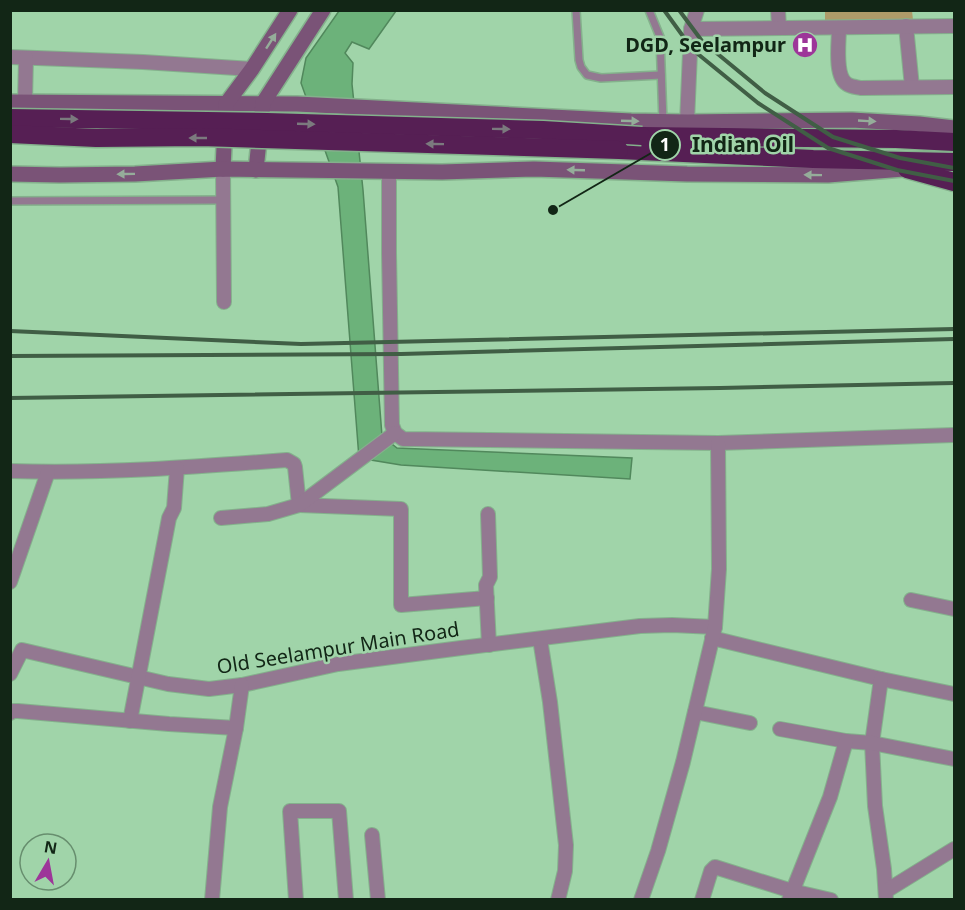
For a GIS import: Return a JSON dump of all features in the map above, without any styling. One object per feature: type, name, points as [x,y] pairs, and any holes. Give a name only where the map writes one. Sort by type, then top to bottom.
[{"type":"highway","points":[[10,118],[267,122],[543,130],[642,136],[896,138],[954,142]]},
{"type":"highway","points":[[10,134],[96,138],[201,137],[596,149],[813,159],[846,167],[882,162],[954,163]]},
{"type":"highway","points":[[882,162],[954,182]]},
{"type":"main road","points":[[223,169],[226,104],[290,10]]},
{"type":"main road","points":[[256,170],[263,103],[323,10]]},
{"type":"main road","points":[[17,102],[263,103],[663,122],[852,120],[954,128]]},
{"type":"main road","points":[[10,174],[135,174],[223,169],[450,172],[534,169],[687,174],[828,175],[846,167],[908,169],[954,163]]},
{"type":"street","points":[[687,122],[691,29],[697,10]]},
{"type":"street","points":[[778,10],[779,27]]},
{"type":"street","points":[[906,26],[912,87]]},
{"type":"street","points":[[691,29],[954,26]]},
{"type":"street","points":[[839,28],[838,70],[842,80],[849,86],[861,88],[954,87]]},
{"type":"street","points":[[10,57],[252,69]]},
{"type":"street","points":[[17,102],[26,58]]},
{"type":"street","points":[[223,169],[224,302]]},
{"type":"street","points":[[299,505],[391,436],[393,425],[388,253],[389,171]]},
{"type":"street","points":[[391,436],[410,440],[718,443],[954,435]]},
{"type":"street","points":[[641,900],[658,851],[713,637],[719,569],[718,443]]},
{"type":"street","points":[[10,471],[177,468],[287,460],[295,467],[299,505]]},
{"type":"street","points":[[130,721],[169,518],[174,508],[177,468]]},
{"type":"street","points":[[10,582],[48,472]]},
{"type":"street","points":[[221,518],[268,514],[299,505],[401,508],[401,605],[487,598]]},
{"type":"street","points":[[488,514],[490,577],[486,585],[489,645]]},
{"type":"street","points":[[911,600],[954,609]]},
{"type":"street","name":"Old Seelampur Main Road","points":[[10,674],[22,650],[168,684],[209,689],[242,685],[338,664],[648,625],[713,637],[881,679],[954,694]]},
{"type":"street","points":[[540,639],[567,845],[565,871],[558,900]]},
{"type":"street","points":[[881,679],[872,743],[875,806],[886,895],[954,849]]},
{"type":"street","points":[[212,900],[220,807],[242,685]]},
{"type":"street","points":[[10,713],[18,711],[236,728]]},
{"type":"street","points":[[695,712],[750,723]]},
{"type":"street","points":[[780,729],[846,741],[872,743],[954,759]]},
{"type":"street","points":[[791,895],[830,797],[846,741]]},
{"type":"street","points":[[296,900],[290,811],[339,812],[346,900]]},
{"type":"street","points":[[372,835],[378,900]]},
{"type":"street","points":[[702,900],[711,871],[715,867],[791,895],[831,900]]},
{"type":"lane","points":[[576,10],[579,60],[587,75],[601,78],[662,75]]},
{"type":"lane","points":[[649,10],[660,37],[663,122]]},
{"type":"lane","points":[[10,201],[224,200]]},
{"type":"shaded area","points":[[339,11],[396,11],[369,49],[352,42],[345,53],[353,63],[352,84],[363,190],[382,436],[397,448],[632,458],[630,479],[401,465],[359,458],[338,187],[301,83],[306,58]]},
{"type":"shaded area","points":[[825,11],[912,11],[913,20],[825,23]]},
{"type":"railway","points":[[664,10],[693,50],[758,103],[828,148],[897,170],[954,181]]},
{"type":"railway","points":[[679,10],[702,41],[765,93],[833,137],[900,158],[954,168]]},
{"type":"railway","points":[[10,331],[301,344],[954,329]]},
{"type":"railway","points":[[10,356],[401,354],[954,339]]},
{"type":"railway","points":[[10,398],[954,383]]},
{"type":"place","name":"DGD, Seelampur","points":[[805,45]]},
{"type":"place","name":"Indian Oil","points":[[553,210]]}]
